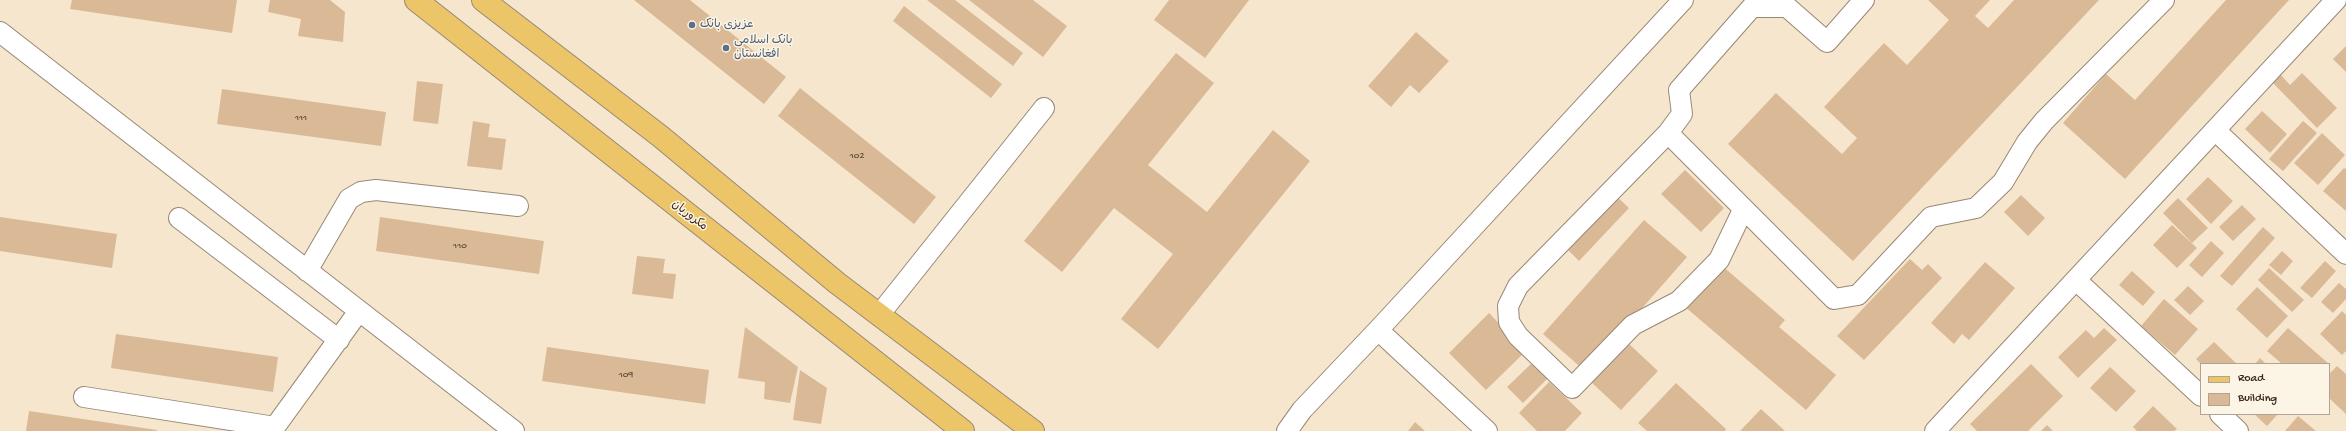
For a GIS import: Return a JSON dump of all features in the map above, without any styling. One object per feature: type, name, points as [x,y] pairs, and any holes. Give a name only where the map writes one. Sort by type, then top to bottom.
[{"type":"main road","name":"مکروریان","points":[[416,0],[963,431]]},
{"type":"main road","points":[[483,0],[660,136],[879,315],[1033,431]]},
{"type":"street","points":[[1287,431],[1302,410],[1378,330],[1683,0]]},
{"type":"street","points":[[1743,210],[1719,260],[1679,301],[1633,325],[1572,388],[1518,336],[1509,322],[1508,306],[1518,286],[1668,133],[1682,114],[1679,90],[1752,7],[1787,7],[1827,42],[1864,0]]},
{"type":"street","points":[[1668,133],[1834,300],[1858,295],[1930,217],[1976,208],[2004,182],[2028,142],[2044,121],[2164,0]]},
{"type":"street","points":[[1940,429],[2336,0]]},
{"type":"street","points":[[0,32],[514,431]]},
{"type":"street","points":[[879,315],[1044,108]]},
{"type":"street","points":[[2216,131],[2346,254]]},
{"type":"street","points":[[307,271],[349,199],[361,192],[376,190],[518,206]]},
{"type":"street","points":[[179,218],[339,340]]},
{"type":"street","points":[[2076,280],[2200,395]]},
{"type":"street","points":[[84,396],[274,429],[359,311]]},
{"type":"street","points":[[1378,330],[1487,431]]},
{"type":"street","points":[[1272,431],[1302,410]]},
{"type":"street","points":[[2221,415],[2238,431]]},
{"type":"building","points":[[72,0],[237,0],[232,33],[70,9]]},
{"type":"building","points":[[270,0],[330,0],[345,12],[343,42],[298,36],[301,19],[268,12]]},
{"type":"building","points":[[634,0],[690,0],[786,77],[764,104]]},
{"type":"building","points":[[927,0],[955,0],[1023,53],[1013,66]]},
{"type":"building","points":[[969,0],[1033,0],[1067,26],[1043,57]]},
{"type":"building","points":[[1169,0],[1249,0],[1205,58],[1154,20]]},
{"type":"building","points":[[1928,0],[1990,0],[1975,16],[1988,28],[2014,0],[2099,0],[1853,261],[1728,144],[1776,93],[1842,154],[1857,138],[1824,107],[1884,43],[1907,65],[1949,20]]},
{"type":"building","points":[[2226,0],[2289,0],[2125,179],[2063,123],[2106,74],[2135,100]]},
{"type":"building","points":[[904,6],[1002,84],[991,98],[893,21]]},
{"type":"building","points":[[1416,32],[1449,61],[1419,93],[1410,85],[1391,107],[1368,86]]},
{"type":"building","points":[[2346,46],[2346,72],[2333,59]]},
{"type":"building","points":[[1176,53],[1214,83],[1148,165],[1207,212],[1273,130],[1310,161],[1158,349],[1121,319],[1173,254],[1114,208],[1062,272],[1024,241]]},
{"type":"building","points":[[2302,73],[2337,108],[2317,128],[2273,83],[2281,75],[2290,85]]},
{"type":"building","points":[[417,81],[443,84],[438,124],[413,121]]},
{"type":"building","points":[[800,88],[936,197],[914,224],[778,116]]},
{"type":"building","points":[[222,89],[386,112],[381,146],[217,124]]},
{"type":"building","points":[[2262,111],[2287,134],[2270,153],[2245,129]]},
{"type":"building","points":[[473,121],[490,124],[488,137],[506,139],[502,170],[467,166]]},
{"type":"building","points":[[2303,121],[2317,133],[2283,171],[2269,159]]},
{"type":"building","points":[[2322,133],[2345,155],[2318,185],[2294,163]]},
{"type":"building","points":[[2344,168],[2346,169],[2346,211],[2323,191]]},
{"type":"building","points":[[1685,170],[1724,208],[1701,232],[1661,194]]},
{"type":"building","points":[[2208,177],[2233,201],[2211,224],[2186,199]]},
{"type":"building","points":[[1613,193],[1629,208],[1579,261],[1563,245]]},
{"type":"building","points":[[2021,195],[2045,218],[2028,236],[2004,212]]},
{"type":"building","points":[[2178,198],[2208,228],[2192,243],[2163,213]]},
{"type":"building","points":[[2242,205],[2256,219],[2233,241],[2219,227]]},
{"type":"building","points":[[0,217],[117,234],[112,268],[0,251]]},
{"type":"building","points":[[380,217],[544,241],[539,274],[376,251]]},
{"type":"building","points":[[1644,220],[1687,257],[1586,372],[1543,334]]},
{"type":"building","points":[[2172,225],[2197,248],[2177,268],[2153,245]]},
{"type":"building","points":[[2263,227],[2275,238],[2232,286],[2220,276]]},
{"type":"building","points":[[2211,241],[2224,253],[2202,277],[2189,265]]},
{"type":"building","points":[[2282,251],[2293,261],[2281,275],[2269,265]]},
{"type":"building","points":[[637,256],[665,259],[663,273],[676,274],[673,299],[632,294]]},
{"type":"building","points":[[1910,259],[1922,270],[1928,264],[1942,278],[1864,360],[1837,336]]},
{"type":"building","points":[[2325,261],[2336,271],[2312,298],[2300,288]]},
{"type":"building","points":[[1985,262],[2015,288],[1969,340],[1962,334],[1954,344],[1931,323]]},
{"type":"building","points":[[1720,264],[1785,320],[1779,327],[1836,375],[1806,410],[1684,306]]},
{"type":"building","points":[[2269,268],[2304,300],[2292,312],[2258,280]]},
{"type":"building","points":[[2132,271],[2155,292],[2143,306],[2119,285]]},
{"type":"building","points":[[2339,283],[2346,289],[2346,299],[2333,313],[2321,302]]},
{"type":"building","points":[[2188,286],[2204,301],[2190,315],[2174,300]]},
{"type":"building","points":[[2257,287],[2288,316],[2267,338],[2236,309]]},
{"type":"building","points":[[2164,299],[2198,329],[2175,355],[2141,326]]},
{"type":"building","points":[[2342,311],[2346,315],[2346,351],[2342,355],[2320,334]]},
{"type":"building","points":[[1489,313],[1526,351],[1486,390],[1449,353]]},
{"type":"building","points":[[745,327],[798,367],[790,403],[764,399],[765,382],[738,378]]},
{"type":"building","points":[[2104,328],[2117,340],[2078,378],[2058,357],[2086,330],[2094,338]]},
{"type":"building","points":[[2288,328],[2328,363],[2281,363],[2267,351]]},
{"type":"building","points":[[116,334],[278,357],[273,392],[111,368]]},
{"type":"building","points":[[2214,342],[2236,363],[2200,363],[2196,359]]},
{"type":"building","points":[[1628,343],[1658,371],[1621,410],[1591,382]]},
{"type":"building","points":[[547,347],[709,370],[705,404],[542,381]]},
{"type":"building","points":[[2260,358],[2265,363],[2256,363]]},
{"type":"building","points":[[1533,362],[1548,378],[1523,403],[1507,387]]},
{"type":"building","points":[[2031,364],[2063,396],[2028,431],[1977,431],[1970,424]]},
{"type":"building","points":[[2337,366],[2346,374],[2346,414],[2330,399],[2330,373]]},
{"type":"building","points":[[2110,367],[2136,391],[2116,412],[2090,388]]},
{"type":"building","points":[[800,370],[827,388],[821,424],[793,420]]},
{"type":"building","points":[[1549,382],[1582,413],[1565,431],[1537,431],[1519,413]]},
{"type":"building","points":[[1676,383],[1726,429],[1725,431],[1647,431],[1638,423]]},
{"type":"building","points":[[2153,406],[2177,429],[2174,431],[2137,431],[2133,427]]},
{"type":"building","points":[[1761,409],[1785,431],[1740,431]]},
{"type":"building","points":[[29,411],[157,430],[157,431],[26,431]]},
{"type":"building","points":[[2255,415],[2277,415],[2267,426]]},
{"type":"building","points":[[2298,416],[2316,431],[2285,431]]},
{"type":"building","points":[[1415,422],[1425,431],[1408,431]]},
{"type":"building","points":[[2047,425],[2053,431],[2041,431]]},
{"type":"place","name":"عزیزی بانک","points":[[692,25]]},
{"type":"place","name":"بانک اسلامی افغانستان","points":[[726,48]]}]
